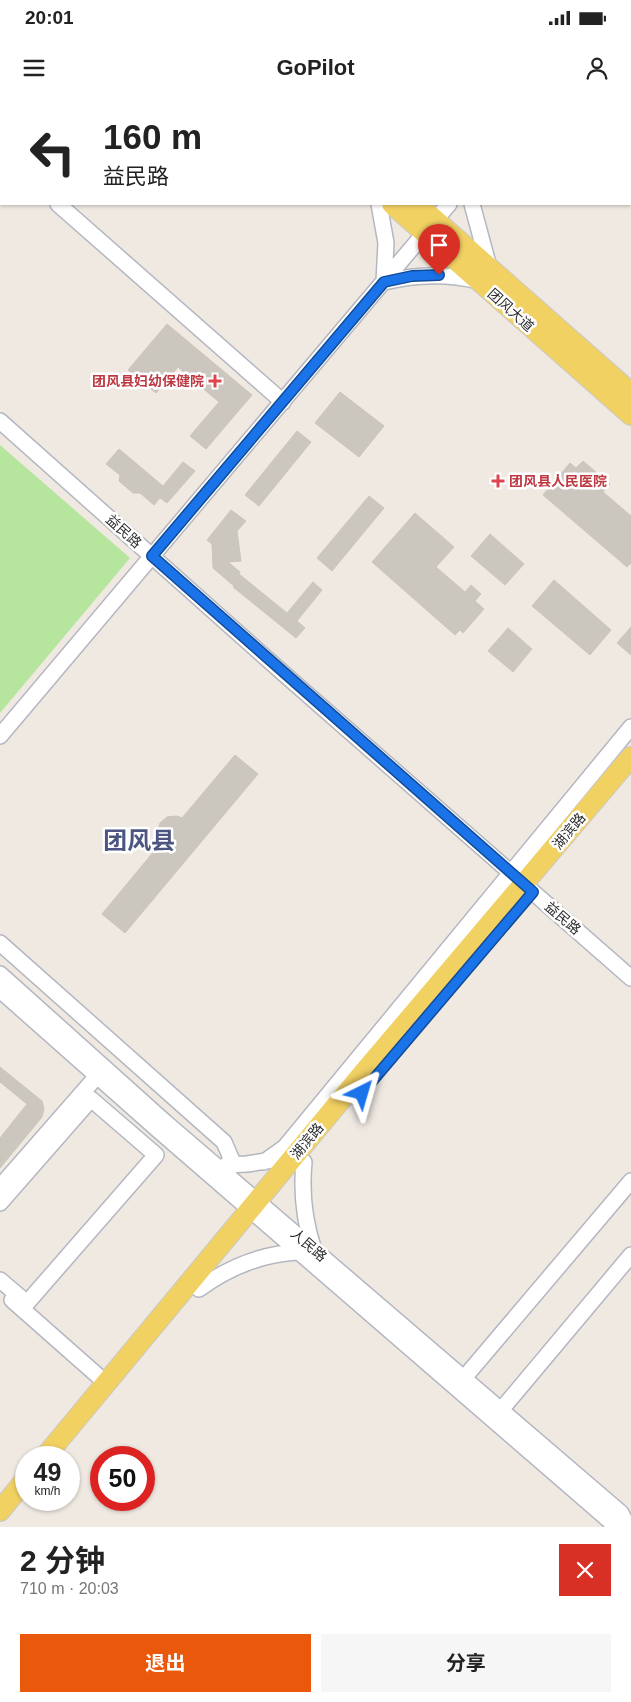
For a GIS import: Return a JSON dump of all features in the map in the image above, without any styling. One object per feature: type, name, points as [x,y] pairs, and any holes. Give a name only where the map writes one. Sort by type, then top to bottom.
[{"type":"main road","name":"团风大道","points":[[394,205],[430,227],[484,274],[631,393]]},
{"type":"main road","name":"团风大道","points":[[418,205],[430,227]]},
{"type":"main road","name":"团风大道","points":[[484,274],[631,415]]},
{"type":"main road","name":"湖滨路","points":[[54,1446],[106,1383],[258,1209],[522,883],[631,757]]},
{"type":"main road","name":"湖滨路","points":[[522,883],[631,776]]},
{"type":"main road","name":"湖滨路","points":[[69,1446],[199,1289],[258,1209]]},
{"type":"main road","points":[[0,1511],[15,1493]]},
{"type":"main road","points":[[2,1527],[15,1511]]},
{"type":"street","points":[[59,205],[283,402]]},
{"type":"street","points":[[379,205],[386,243],[384,282]]},
{"type":"street","points":[[0,736],[448,205]]},
{"type":"street","points":[[384,282],[412,276],[484,274],[472,205]]},
{"type":"street","name":"益民路","points":[[0,421],[631,978]]},
{"type":"street","points":[[264,1162],[285,1147],[522,883],[631,727]]},
{"type":"street","points":[[0,943],[224,1142],[234,1165]]},
{"type":"street","name":"人民路","points":[[0,974],[216,1165],[298,1252],[611,1522],[612,1527]]},
{"type":"street","name":"人民路","points":[[0,990],[97,1076],[258,1209],[314,1250],[501,1410],[624,1520]]},
{"type":"street","points":[[0,1187],[97,1076]]},
{"type":"street","points":[[0,1203],[91,1099],[156,1156],[27,1303],[0,1280]]},
{"type":"street","points":[[216,1165],[300,1158],[306,1223],[314,1250]]},
{"type":"street","points":[[464,1378],[631,1181]]},
{"type":"street","points":[[199,1289],[222,1273],[247,1262],[272,1254],[298,1252]]},
{"type":"street","points":[[501,1410],[631,1255]]},
{"type":"street","points":[[0,1290],[106,1383]]},
{"type":"green space","points":[[0,445],[130,558],[0,713]]},
{"type":"building","name":"团风县妇幼保健院","points":[[167,324],[252,395],[206,449],[190,436],[219,402],[178,367],[156,393],[128,370]]},
{"type":"building","points":[[340,392],[384,426],[359,457],[315,423]]},
{"type":"building","points":[[297,431],[311,442],[259,506],[245,495]]},
{"type":"building","points":[[119,449],[163,486],[183,462],[195,471],[167,503],[160,498],[154,505],[140,493],[133,493],[119,481],[120,475],[106,464]]},
{"type":"building","points":[[583,461],[610,484],[603,492],[631,516],[631,563],[627,567],[543,495],[570,463],[576,468]]},
{"type":"building","points":[[369,496],[384,508],[332,571],[317,558]]},
{"type":"building","points":[[231,510],[246,521],[237,531],[241,561],[228,562],[240,572],[239,574],[287,613],[313,582],[322,590],[297,621],[305,628],[296,638],[233,587],[213,568],[212,544],[207,540]]},
{"type":"building","points":[[415,513],[454,547],[436,567],[465,592],[471,585],[481,594],[475,601],[484,609],[463,633],[460,630],[455,635],[372,562]]},
{"type":"building","points":[[490,534],[524,564],[505,585],[471,556]]},
{"type":"building","points":[[554,580],[611,630],[590,655],[532,606]]},
{"type":"building","points":[[631,627],[631,655],[617,643]]},
{"type":"building","points":[[508,628],[532,649],[513,672],[488,651]]},
{"type":"building","points":[[235,755],[258,774],[125,933],[102,914],[160,844],[157,834],[160,823],[167,817],[177,816],[182,818]]},
{"type":"building","points":[[0,1067],[42,1101],[44,1109],[42,1117],[0,1168],[0,1138],[27,1104],[0,1082]]},
{"type":"place","name":"团风县妇幼保健院","points":[[215,381]]},
{"type":"place","name":"团风县人民医院","points":[[498,481]]},
{"type":"district","name":"团风县","points":[[139,841]]},
{"type":"route","points":[[362,1093],[533,892],[152,556],[384,282],[412,276],[439,275]]}]
